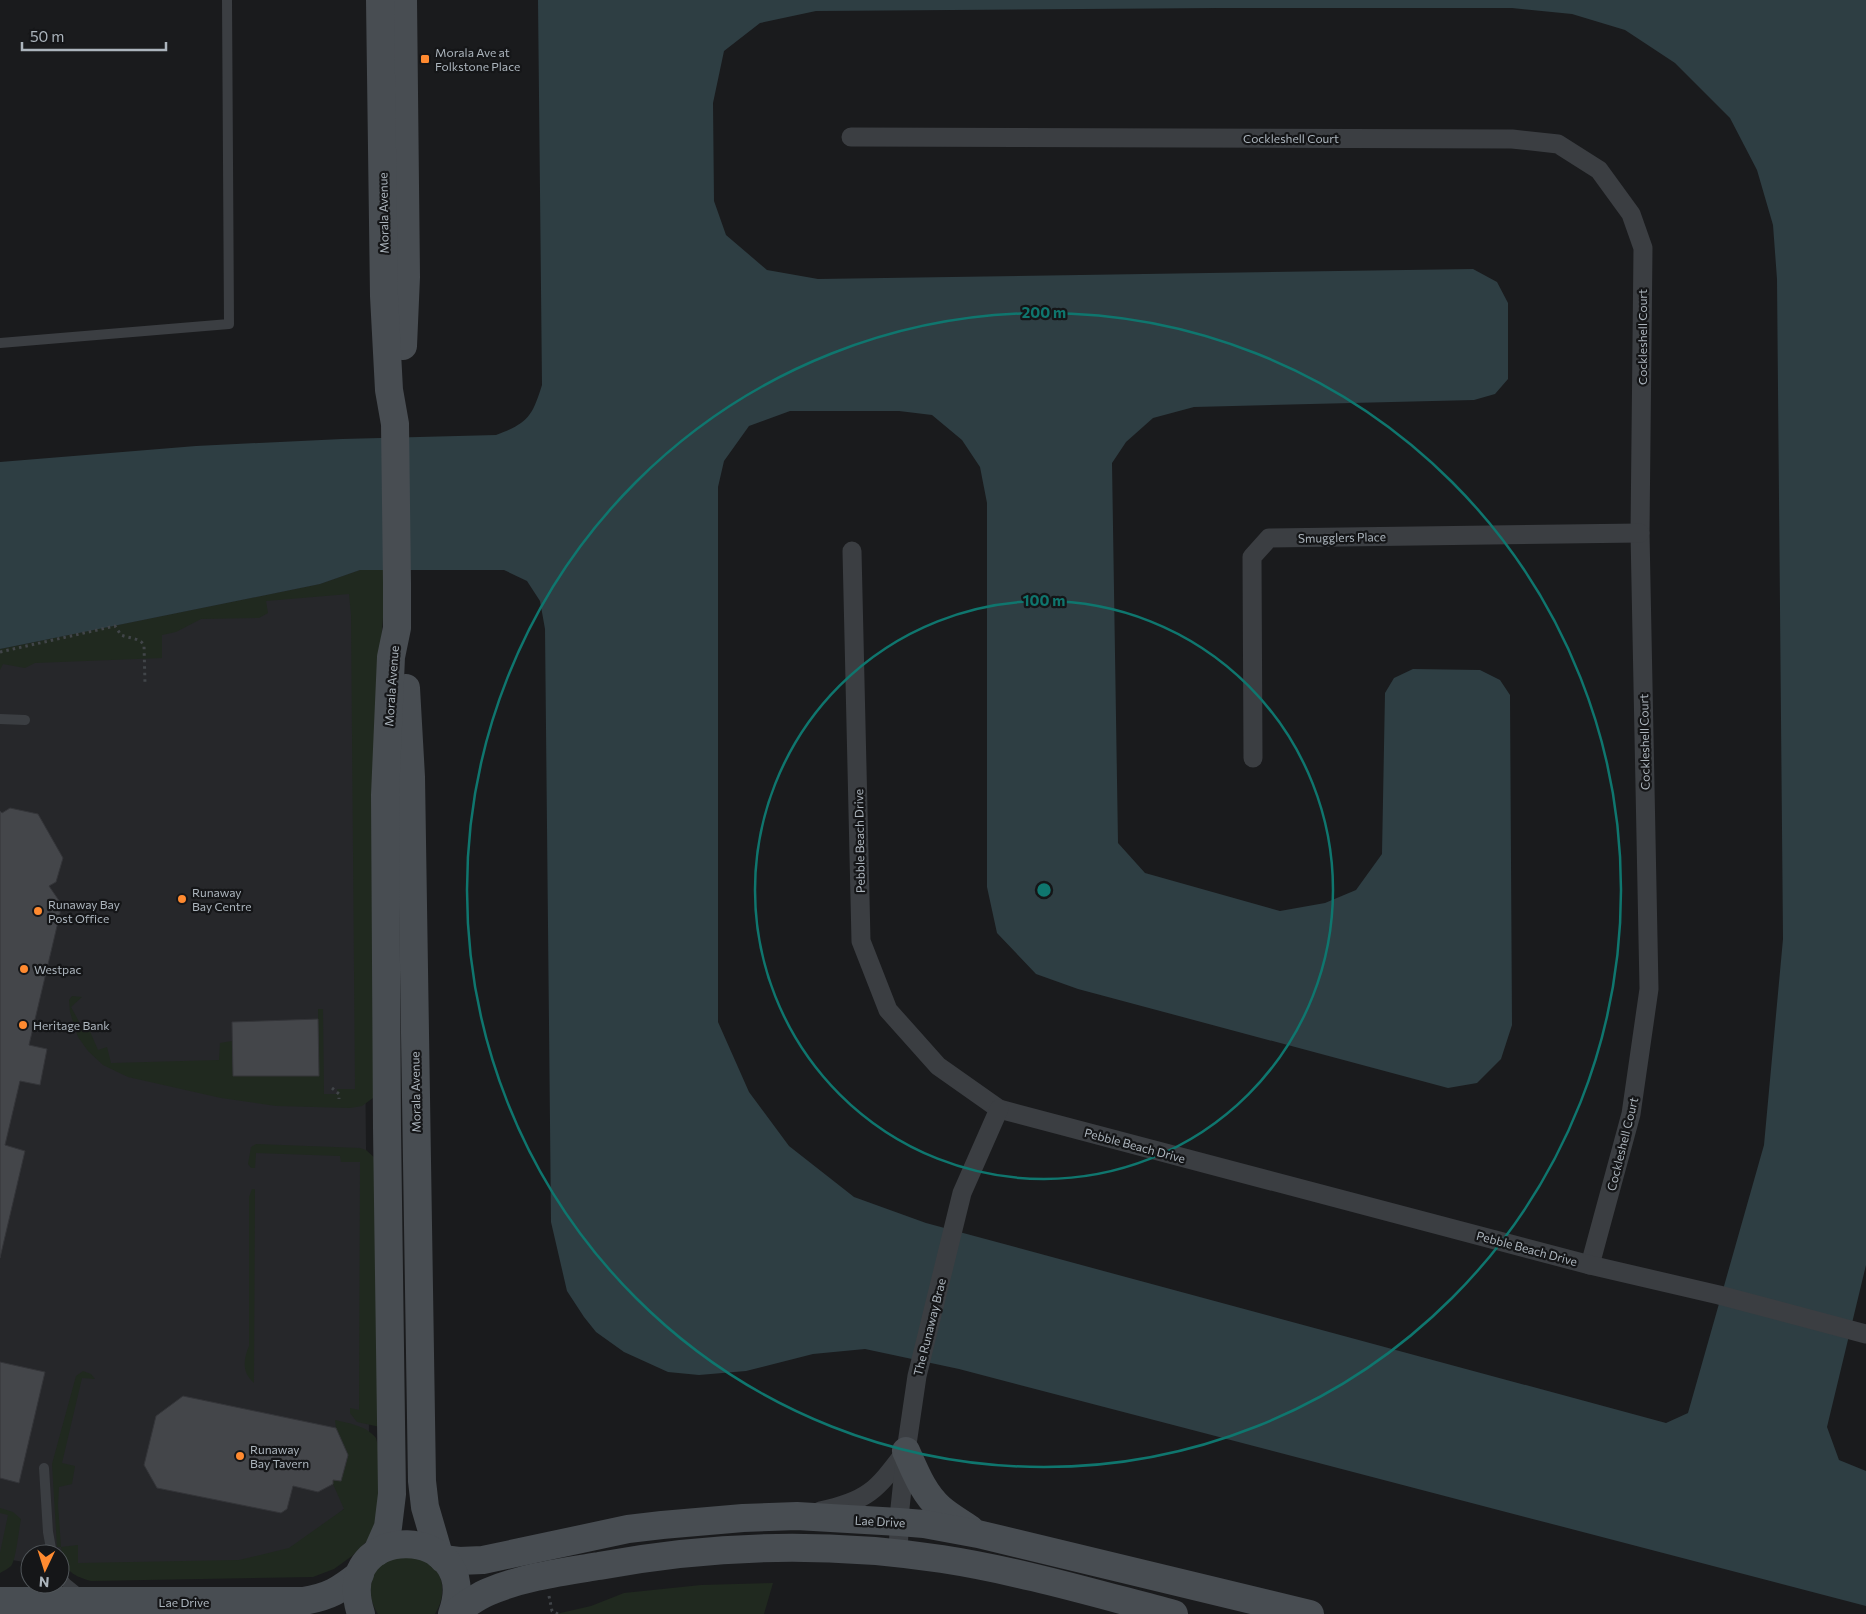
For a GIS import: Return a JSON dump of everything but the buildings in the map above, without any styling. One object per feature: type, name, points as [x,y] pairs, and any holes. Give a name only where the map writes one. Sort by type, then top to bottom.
[{"type":"main road","name":"Morala Avenue","points":[[360,1574],[364,1566],[377,1552],[388,1527],[393,1474],[387,1118],[385,795],[391,657],[397,628],[397,583],[395,424],[389,390],[384,296],[380,0]]},
{"type":"main road","name":"Morala Avenue","points":[[395,424],[400,391],[406,277],[403,0]]},
{"type":"main road","name":"Morala Avenue","points":[[397,628],[404,658],[411,777],[422,1481],[425,1507],[441,1557],[450,1567],[456,1586],[456,1601],[452,1614]]},
{"type":"main road","points":[[906,1451],[929,1497],[940,1509],[978,1534]]},
{"type":"main road","name":"Lae Drive","points":[[377,1552],[385,1547],[404,1543],[422,1546],[441,1557],[459,1561],[483,1560],[590,1536],[662,1525],[743,1518],[797,1516],[899,1522],[924,1524],[978,1534],[1310,1614]]},
{"type":"main road","points":[[452,1614],[488,1592],[516,1583],[577,1570],[662,1556],[725,1550],[795,1548],[898,1554],[944,1560],[996,1570],[1174,1614]]},
{"type":"main road","name":"Lae Drive","points":[[0,1601],[303,1601],[334,1594],[360,1574]]},
{"type":"main road","points":[[360,1574],[356,1587],[357,1601],[361,1614]]},
{"type":"street","name":"Cockleshell Court","points":[[851,137],[1512,139],[1558,144],[1599,170],[1631,214],[1643,248],[1640,533],[1649,989],[1631,1114],[1590,1265]]},
{"type":"street","name":"Smugglers Place","points":[[1253,758],[1252,558],[1269,538],[1640,533]]},
{"type":"street","name":"Pebble Beach Drive","points":[[852,551],[861,941],[888,1010],[938,1066],[999,1109],[1590,1265],[1719,1295],[1862,1333]]},
{"type":"street","name":"The Runaway Brae","points":[[898,1554],[906,1451],[917,1376],[962,1193],[999,1109]]},
{"type":"street","points":[[797,1516],[841,1507],[865,1496],[882,1482],[906,1451]]},
{"type":"lane","points":[[0,343],[229,324],[227,0]]},
{"type":"lane","points":[[0,719],[26,720]]},
{"type":"lane","points":[[44,1468],[50,1544]]},
{"type":"lane","points":[[70,1586],[86,1598],[99,1602]]},
{"type":"path","points":[[0,652],[115,626],[120,635],[137,639],[144,645],[145,684]]},
{"type":"path","points":[[332,1088],[339,1094],[339,1099]]},
{"type":"shaded area","points":[[538,0],[1866,0],[1866,1265],[1827,1427],[1839,1460],[1866,1471],[1866,1606],[959,1369],[865,1349],[813,1354],[746,1371],[699,1375],[668,1372],[624,1352],[596,1332],[567,1291],[551,1222],[545,629],[540,601],[527,581],[504,570],[360,570],[320,584],[0,649],[0,462],[196,446],[342,439],[496,435],[515,427],[527,418],[535,405],[542,385]],"holes":[[[1512,8],[1572,14],[1625,30],[1675,63],[1730,118],[1757,170],[1773,225],[1777,279],[1783,939],[1764,1145],[1688,1413],[1666,1423],[926,1223],[854,1197],[789,1146],[749,1092],[718,1022],[718,487],[724,461],[749,426],[790,411],[899,411],[932,415],[962,440],[980,467],[987,503],[987,887],[997,933],[1036,974],[1078,989],[1448,1088],[1477,1083],[1501,1059],[1512,1025],[1510,695],[1500,680],[1480,670],[1413,669],[1394,678],[1385,693],[1382,854],[1356,890],[1325,903],[1280,911],[1145,873],[1118,843],[1112,463],[1126,442],[1153,418],[1194,407],[1474,400],[1495,394],[1508,379],[1508,303],[1497,282],[1473,269],[818,279],[767,270],[726,235],[714,201],[713,103],[724,51],[760,23],[816,11]]]},
{"type":"shaded area","name":"Runaway Bay Centre","points":[[360,570],[369,1434],[344,1509],[288,1557],[236,1568],[70,1568],[70,1544],[20,1544],[20,1561],[0,1558],[0,649],[320,584]]},
{"type":"green space","points":[[360,570],[387,570],[380,654],[373,1098],[362,1106],[350,1108],[276,1106],[221,1098],[128,1077],[103,1065],[88,1051],[78,1037],[70,1012],[69,1000],[72,996],[82,997],[71,1007],[83,1029],[89,1029],[98,1050],[107,1047],[111,1063],[219,1060],[220,1043],[232,1041],[233,1076],[319,1076],[318,1009],[323,1009],[324,1094],[337,1094],[337,1089],[355,1089],[351,615],[349,594],[266,601],[268,613],[259,618],[201,619],[176,632],[162,635],[162,658],[35,663],[25,668],[3,664],[0,670],[0,649],[320,584]]},
{"type":"green space","points":[[256,1144],[360,1148],[366,1150],[376,1159],[380,1427],[357,1422],[350,1413],[350,1408],[359,1410],[360,1162],[341,1162],[340,1156],[256,1153],[255,1168],[251,1168],[248,1164],[251,1147]]},
{"type":"green space","points":[[252,1189],[255,1189],[254,1383],[247,1375],[245,1366],[249,1346],[249,1197]]},
{"type":"green space","points":[[83,1371],[91,1374],[95,1379],[82,1378],[62,1463],[75,1466],[72,1484],[59,1487],[58,1505],[61,1544],[57,1544],[52,1464],[76,1376]]},
{"type":"green space","points":[[335,1420],[362,1428],[376,1438],[382,1463],[376,1524],[369,1539],[352,1556],[334,1569],[313,1577],[91,1581],[70,1571],[70,1546],[78,1545],[78,1563],[239,1560],[289,1548],[344,1509],[333,1480],[341,1481],[348,1455],[336,1428]]},
{"type":"green space","points":[[0,1508],[13,1512],[21,1519],[13,1563],[0,1573],[0,1553],[8,1515],[0,1513]]},
{"type":"green space","points":[[407,1555],[425,1561],[439,1574],[442,1594],[438,1608],[435,1614],[378,1614],[371,1594],[374,1574],[378,1568],[389,1560]]},
{"type":"green space","points":[[773,1583],[764,1614],[556,1614],[591,1606],[624,1593],[701,1585]]},
{"type":"place","name":"Morala Ave at Folkstone Place","points":[[425,59]]},
{"type":"place","name":"Runaway Bay Centre","points":[[182,899]]},
{"type":"place","name":"Runaway Bay Post Office","points":[[38,911]]},
{"type":"place","name":"Westpac","points":[[24,969]]},
{"type":"place","name":"Heritage Bank","points":[[23,1025]]},
{"type":"place","name":"Runaway Bay Tavern","points":[[240,1456]]}]
